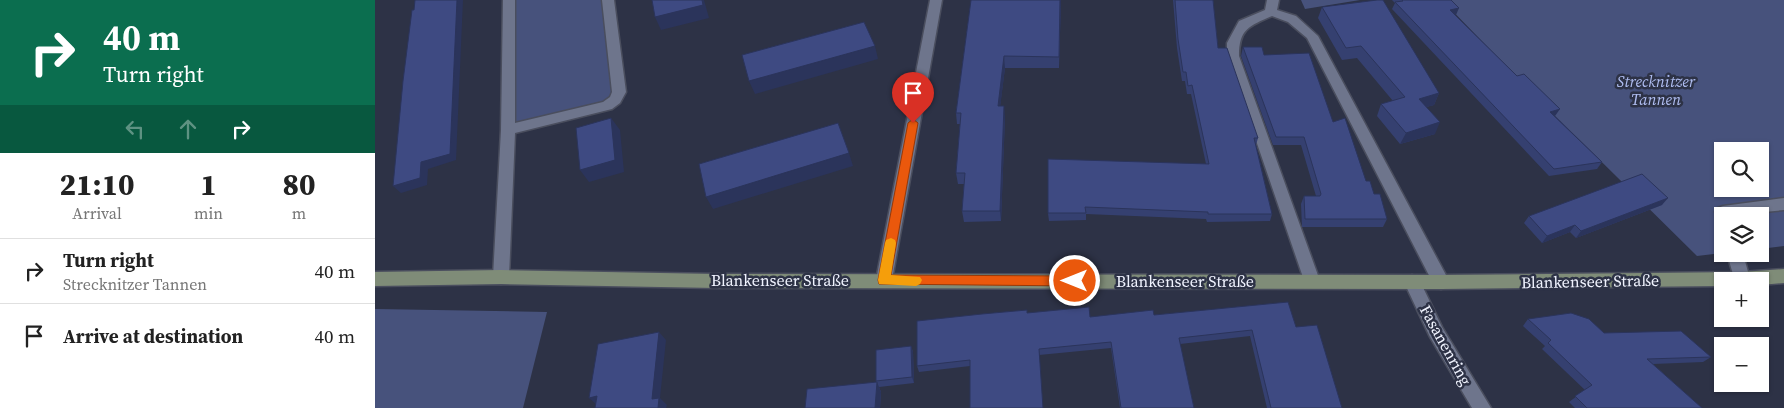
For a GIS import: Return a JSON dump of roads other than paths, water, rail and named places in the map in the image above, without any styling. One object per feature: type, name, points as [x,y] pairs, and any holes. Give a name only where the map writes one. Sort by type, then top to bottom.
[{"type":"main road","name":"Blankenseer Straße","points":[[1769,277],[1784,276]]},
{"type":"main road","name":"Blankenseer Straße","points":[[375,279],[501,277],[716,281],[1312,282],[1714,279]]},
{"type":"street","points":[[501,277],[508,130],[509,0]]},
{"type":"street","points":[[508,130],[607,106],[615,100],[619,92],[609,0]]},
{"type":"street","points":[[884,280],[935,0]]},
{"type":"street","points":[[1312,282],[1233,56],[1233,43],[1243,24],[1272,6],[1292,19],[1312,36],[1441,282]]},
{"type":"street","points":[[1761,207],[1784,204]]},
{"type":"street","name":"Fasanenring","points":[[1412,282],[1436,332],[1482,408]]},
{"type":"park label","name":"Strecknitzer Tannen","points":[[1656,90]]}]
